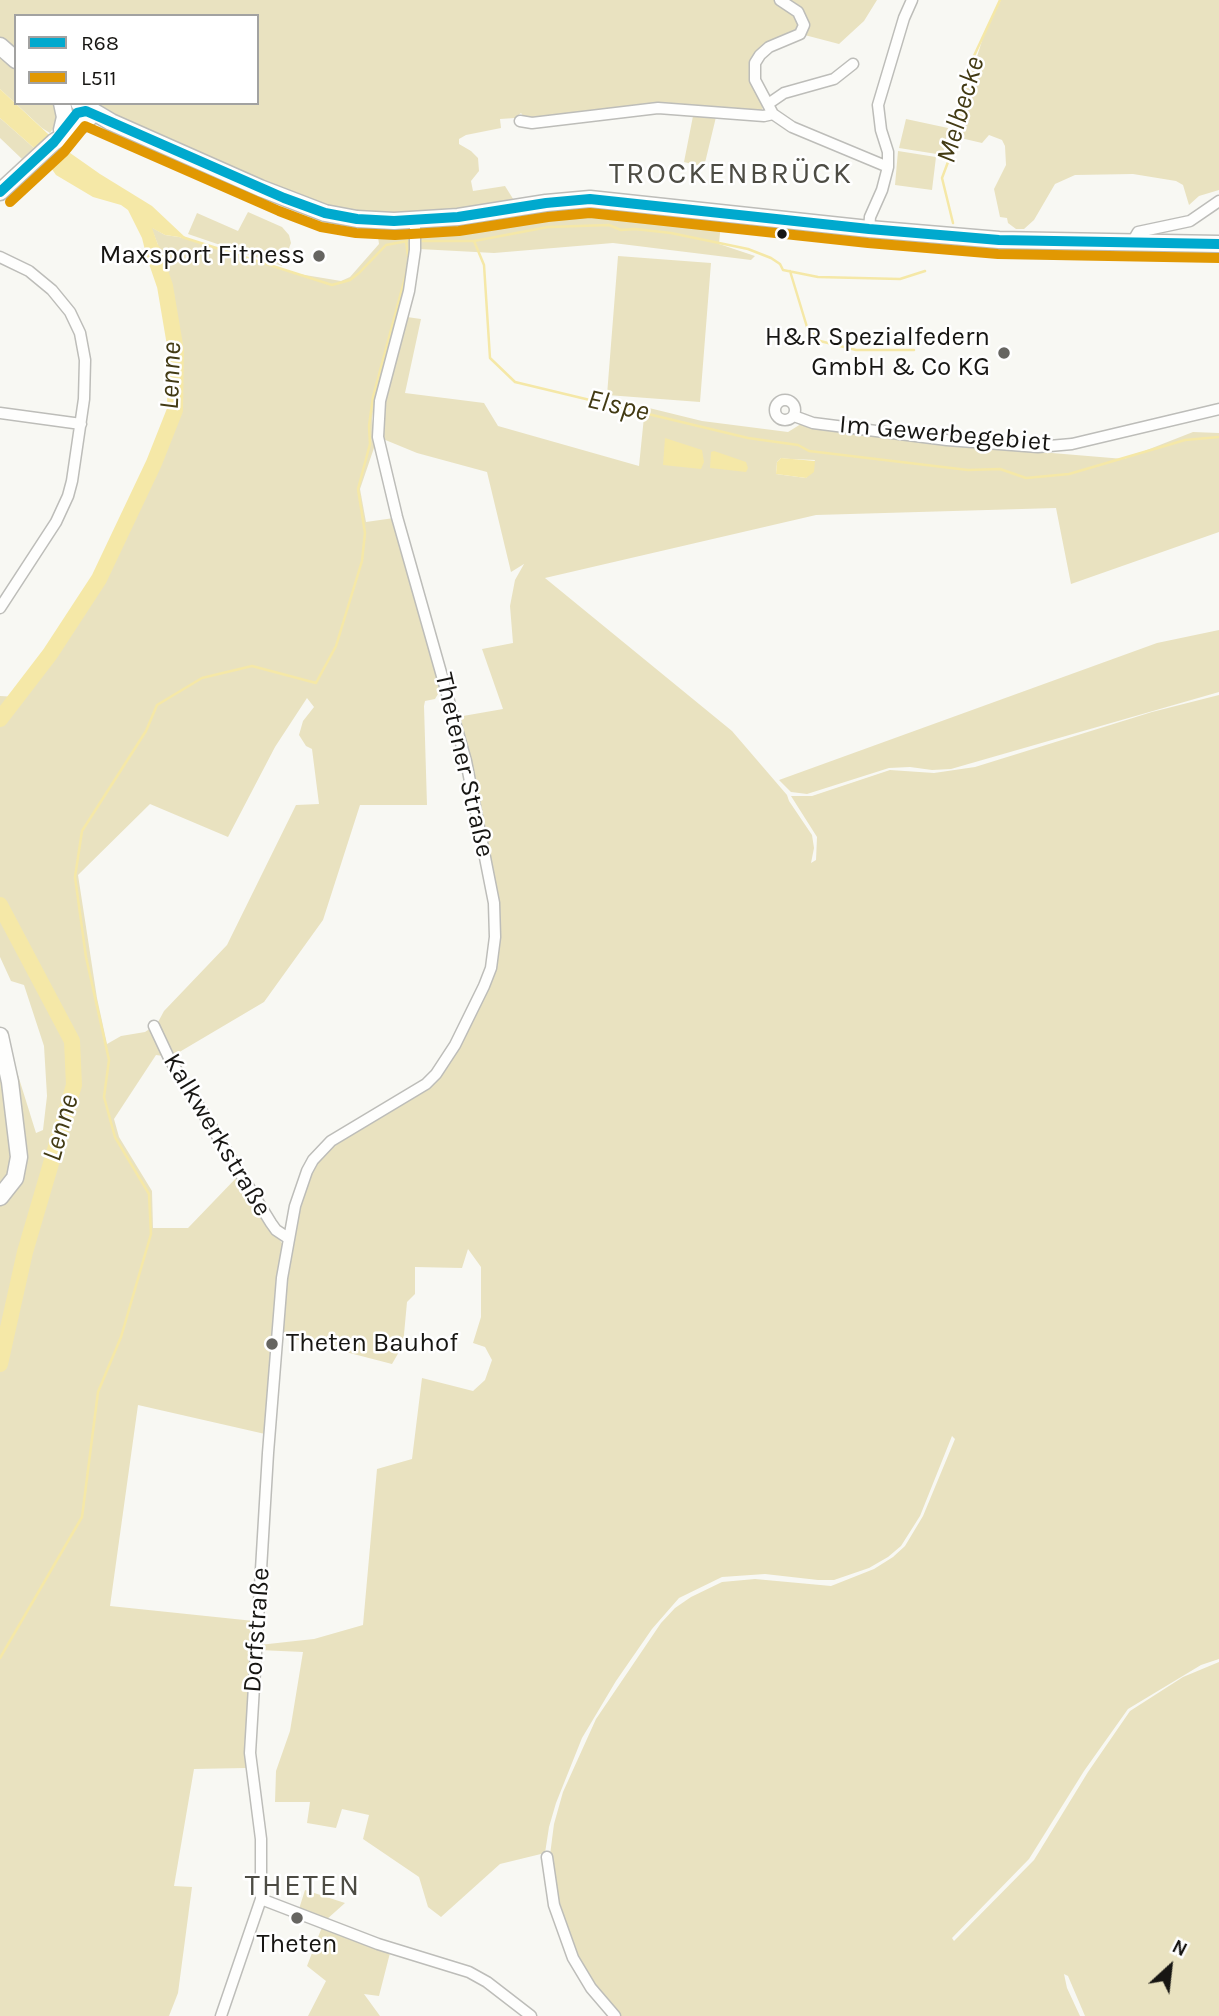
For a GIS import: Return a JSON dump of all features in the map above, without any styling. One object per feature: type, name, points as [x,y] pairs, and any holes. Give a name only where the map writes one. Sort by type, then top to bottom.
[{"type":"main road","points":[[0,46],[14,58]]},
{"type":"main road","points":[[2,191],[68,119],[94,113],[212,168],[324,213],[415,226],[546,203],[590,199],[869,229],[1032,242],[1219,244]]},
{"type":"main road","points":[[0,1036],[12,1092],[19,1163],[15,1178],[0,1197]]},
{"type":"street","points":[[780,0],[797,12],[804,25],[800,34],[769,47],[755,63],[755,80],[771,109],[792,127],[888,167]]},
{"type":"street","points":[[869,229],[870,217],[882,190],[888,167],[888,152],[881,130],[878,106],[904,18],[912,0]]},
{"type":"street","points":[[520,121],[532,123],[658,108],[764,116],[784,93],[834,79],[853,64]]},
{"type":"street","points":[[1130,244],[1138,232],[1190,221],[1219,201]]},
{"type":"street","name":"Thetener Straße","points":[[288,1238],[295,1206],[313,1160],[331,1141],[426,1084],[436,1074],[473,1010],[493,960],[494,903],[466,761],[397,517],[378,437],[380,401],[409,291],[415,250],[415,226]]},
{"type":"street","points":[[0,257],[29,271],[52,290],[70,312],[80,333],[85,360],[81,424],[72,481],[63,509],[0,608]]},
{"type":"street","name":"Im Gewerbegebiet","points":[[794,416],[813,423],[947,440],[1038,447],[1072,444],[1219,408]]},
{"type":"street","points":[[0,413],[81,424]]},
{"type":"street","name":"Kalkwerkstraße","points":[[154,1026],[169,1058],[271,1223],[288,1238]]},
{"type":"street","name":"Dorfstraße","points":[[221,2016],[261,1899],[261,1839],[250,1753],[268,1453],[282,1278],[288,1238]]},
{"type":"street","points":[[547,1857],[554,1905],[573,1958],[591,1988],[615,2016]]},
{"type":"street","points":[[261,1899],[378,1944],[469,1972],[487,1982],[531,2016]]},
{"type":"shaded area","points":[[0,0],[877,0],[864,21],[839,44],[797,33],[752,65],[763,104],[762,112],[658,104],[533,120],[521,113],[515,118],[500,119],[501,128],[466,135],[459,139],[459,144],[478,158],[479,171],[471,181],[473,191],[505,186],[515,202],[426,213],[372,214],[307,201],[91,105],[259,105],[259,14],[14,14],[14,55],[0,44]]},
{"type":"shaded area","points":[[1001,0],[1219,0],[1219,190],[1199,196],[1189,205],[1183,185],[1176,181],[1133,174],[1075,175],[1055,184],[1034,220],[1024,229],[1016,229],[1008,223],[1007,218],[1000,217],[994,189],[1006,165],[1002,140],[989,135],[982,143],[952,136],[986,28]]},
{"type":"shaded area","points":[[0,54],[14,66],[14,102],[0,89]]},
{"type":"shaded area","points":[[0,89],[14,105],[63,148],[152,206],[186,238],[165,235],[152,228],[158,245],[160,280],[147,258],[142,238],[128,210],[121,205],[93,197],[56,175],[42,155],[0,118]]},
{"type":"shaded area","points":[[17,105],[55,105],[58,111],[57,123],[50,133]]},
{"type":"shaded area","points":[[693,116],[716,117],[704,167],[684,162]]},
{"type":"shaded area","points":[[0,118],[34,148],[22,159],[0,138]]},
{"type":"shaded area","points":[[906,119],[948,128],[943,155],[899,148]]},
{"type":"shaded area","points":[[898,151],[936,157],[932,190],[895,185]]},
{"type":"shaded area","points":[[565,210],[615,211],[721,222],[719,244],[755,256],[751,260],[613,243],[494,253],[419,249],[420,231],[508,222]]},
{"type":"shaded area","points":[[248,212],[282,227],[289,235],[291,243],[282,266],[188,234],[197,213],[238,231]]},
{"type":"shaded area","points":[[151,227],[165,235],[186,238],[299,274],[341,281],[350,277],[379,244],[377,230],[405,230],[410,235],[410,255],[400,307],[374,405],[372,419],[375,445],[360,489],[366,522],[394,518],[441,689],[435,699],[425,701],[424,706],[427,805],[360,805],[323,920],[264,1002],[171,1057],[156,1055],[114,1119],[119,1137],[152,1191],[153,1228],[188,1228],[239,1175],[283,1245],[275,1298],[265,1434],[138,1405],[110,1606],[254,1621],[246,1768],[194,1769],[174,1886],[192,1887],[178,1993],[169,2016],[0,2016],[0,1076],[17,1072],[36,1133],[43,1130],[47,1096],[44,1046],[24,985],[11,981],[0,957],[0,696],[19,697],[29,690],[57,655],[174,417],[175,373],[160,280],[158,245]],"holes":[[[307,698],[314,707],[303,721],[299,735],[306,746],[312,749],[319,804],[296,805],[227,945],[164,1011],[157,1024],[145,1032],[121,1036],[107,1044],[78,875],[150,804],[228,837],[275,747]]]},
{"type":"shaded area","points":[[618,256],[711,263],[700,402],[607,395]]},
{"type":"shaded area","points":[[407,317],[421,319],[405,393],[484,403],[498,426],[639,466],[645,407],[702,421],[788,432],[801,424],[944,444],[1124,459],[1193,432],[1219,433],[1219,532],[1071,584],[1056,508],[816,515],[545,578],[732,731],[787,795],[812,835],[814,848],[811,863],[816,860],[817,837],[791,796],[812,796],[890,770],[934,773],[975,767],[1152,712],[1219,695],[1219,1659],[1201,1665],[1128,1709],[1084,1771],[1029,1859],[952,1938],[954,1941],[1034,1860],[1088,1772],[1130,1711],[1183,1677],[1219,1662],[1219,2016],[1085,2016],[1068,1976],[1064,1974],[1067,1988],[1080,2016],[618,2016],[574,1958],[556,1905],[550,1855],[554,1824],[563,1792],[596,1719],[661,1623],[675,1608],[691,1597],[722,1582],[755,1579],[831,1586],[874,1569],[893,1557],[905,1546],[923,1516],[955,1439],[952,1436],[920,1516],[901,1546],[888,1557],[869,1568],[834,1580],[765,1574],[722,1577],[679,1598],[652,1629],[616,1681],[582,1738],[556,1803],[545,1853],[500,1864],[441,1917],[428,1907],[419,1877],[363,1839],[369,1815],[342,1809],[336,1828],[307,1823],[310,1802],[275,1802],[276,1771],[290,1731],[303,1652],[259,1650],[259,1645],[314,1639],[363,1625],[377,1469],[412,1459],[422,1378],[473,1391],[485,1380],[492,1360],[485,1347],[473,1343],[481,1317],[481,1267],[468,1249],[462,1268],[415,1267],[415,1294],[407,1302],[403,1345],[392,1364],[280,1335],[289,1256],[304,1187],[315,1164],[324,1152],[344,1137],[417,1095],[439,1079],[461,1044],[491,982],[499,952],[499,922],[459,720],[463,716],[503,709],[482,649],[513,643],[510,606],[515,580],[524,564],[511,572],[487,472],[417,453],[383,439],[382,413]],"holes":[[[781,458],[815,460],[806,478],[776,474],[777,462]]]},
{"type":"shaded area","points":[[665,438],[702,450],[704,462],[701,469],[663,465]]},
{"type":"shaded area","points":[[711,452],[746,462],[746,472],[710,468]]},
{"type":"shaded area","points":[[781,458],[815,461],[814,472],[806,478],[776,474],[777,462]]},
{"type":"shaded area","points":[[1219,630],[1219,692],[951,769],[889,768],[807,794],[791,792],[779,780],[1157,643]]},
{"type":"shaded area","points":[[305,1890],[345,1903],[326,1920],[299,1909]]},
{"type":"shaded area","points":[[322,1927],[390,1953],[379,1996],[364,1994],[380,2016],[308,2016],[326,1981],[307,1966]]},
{"type":"waterway","name":"Melbecke","points":[[953,223],[942,178],[948,162],[949,141],[962,105],[973,58],[1000,0]]},
{"type":"waterway","name":"Melbecke","points":[[474,241],[548,227],[609,225],[621,230],[671,233],[748,249],[771,258],[780,264],[783,270],[818,277],[900,279],[925,271]]},
{"type":"waterway","name":"Elspe","points":[[182,237],[332,285],[350,280],[386,245],[407,241]]},
{"type":"waterway","points":[[406,241],[409,263]]},
{"type":"waterway","name":"Elspe","points":[[417,241],[474,241],[484,265],[490,358],[515,382],[748,438],[798,445],[809,451],[968,470],[1000,469],[1026,478],[1069,474],[1185,440],[1219,437]]},
{"type":"waterway","name":"Lenne","points":[[0,719],[50,654],[99,579],[154,463],[175,410],[176,351],[165,286],[153,251]]},
{"type":"waterway","points":[[0,1658],[82,1517],[98,1392],[121,1337],[151,1234],[149,1194],[115,1137],[104,1097],[109,1060],[86,957],[75,877],[82,831],[146,731],[157,705],[202,678],[252,666],[316,683],[336,646],[362,561],[365,533],[358,489],[370,444],[369,426],[373,397],[407,270]]},
{"type":"waterway","points":[[790,271],[807,327],[820,341],[856,350],[914,350]]},
{"type":"waterway","name":"Lenne","points":[[0,905],[72,1041],[74,1085],[25,1252],[0,1364]]},
{"type":"transit line","name":"R68","points":[[0,192],[54,142],[77,113],[86,111],[284,198],[325,213],[357,219],[394,221],[458,217],[590,199],[999,240],[1219,244]]},
{"type":"transit line","name":"L511","points":[[10,202],[64,152],[85,126],[279,211],[321,227],[356,233],[395,235],[459,231],[590,213],[998,254],[1219,258]]},
{"type":"place","name":"Maxsport Fitness","points":[[319,256]]},
{"type":"place","name":"H&R Spezialfedern GmbH & Co KG","points":[[1004,353]]},
{"type":"place","name":"Theten Bauhof","points":[[272,1344]]},
{"type":"place","name":"Theten","points":[[297,1918]]},
{"type":"district","name":"TROCKENBRÜCK","points":[[731,174]]},
{"type":"district","name":"THETEN","points":[[303,1886]]}]
